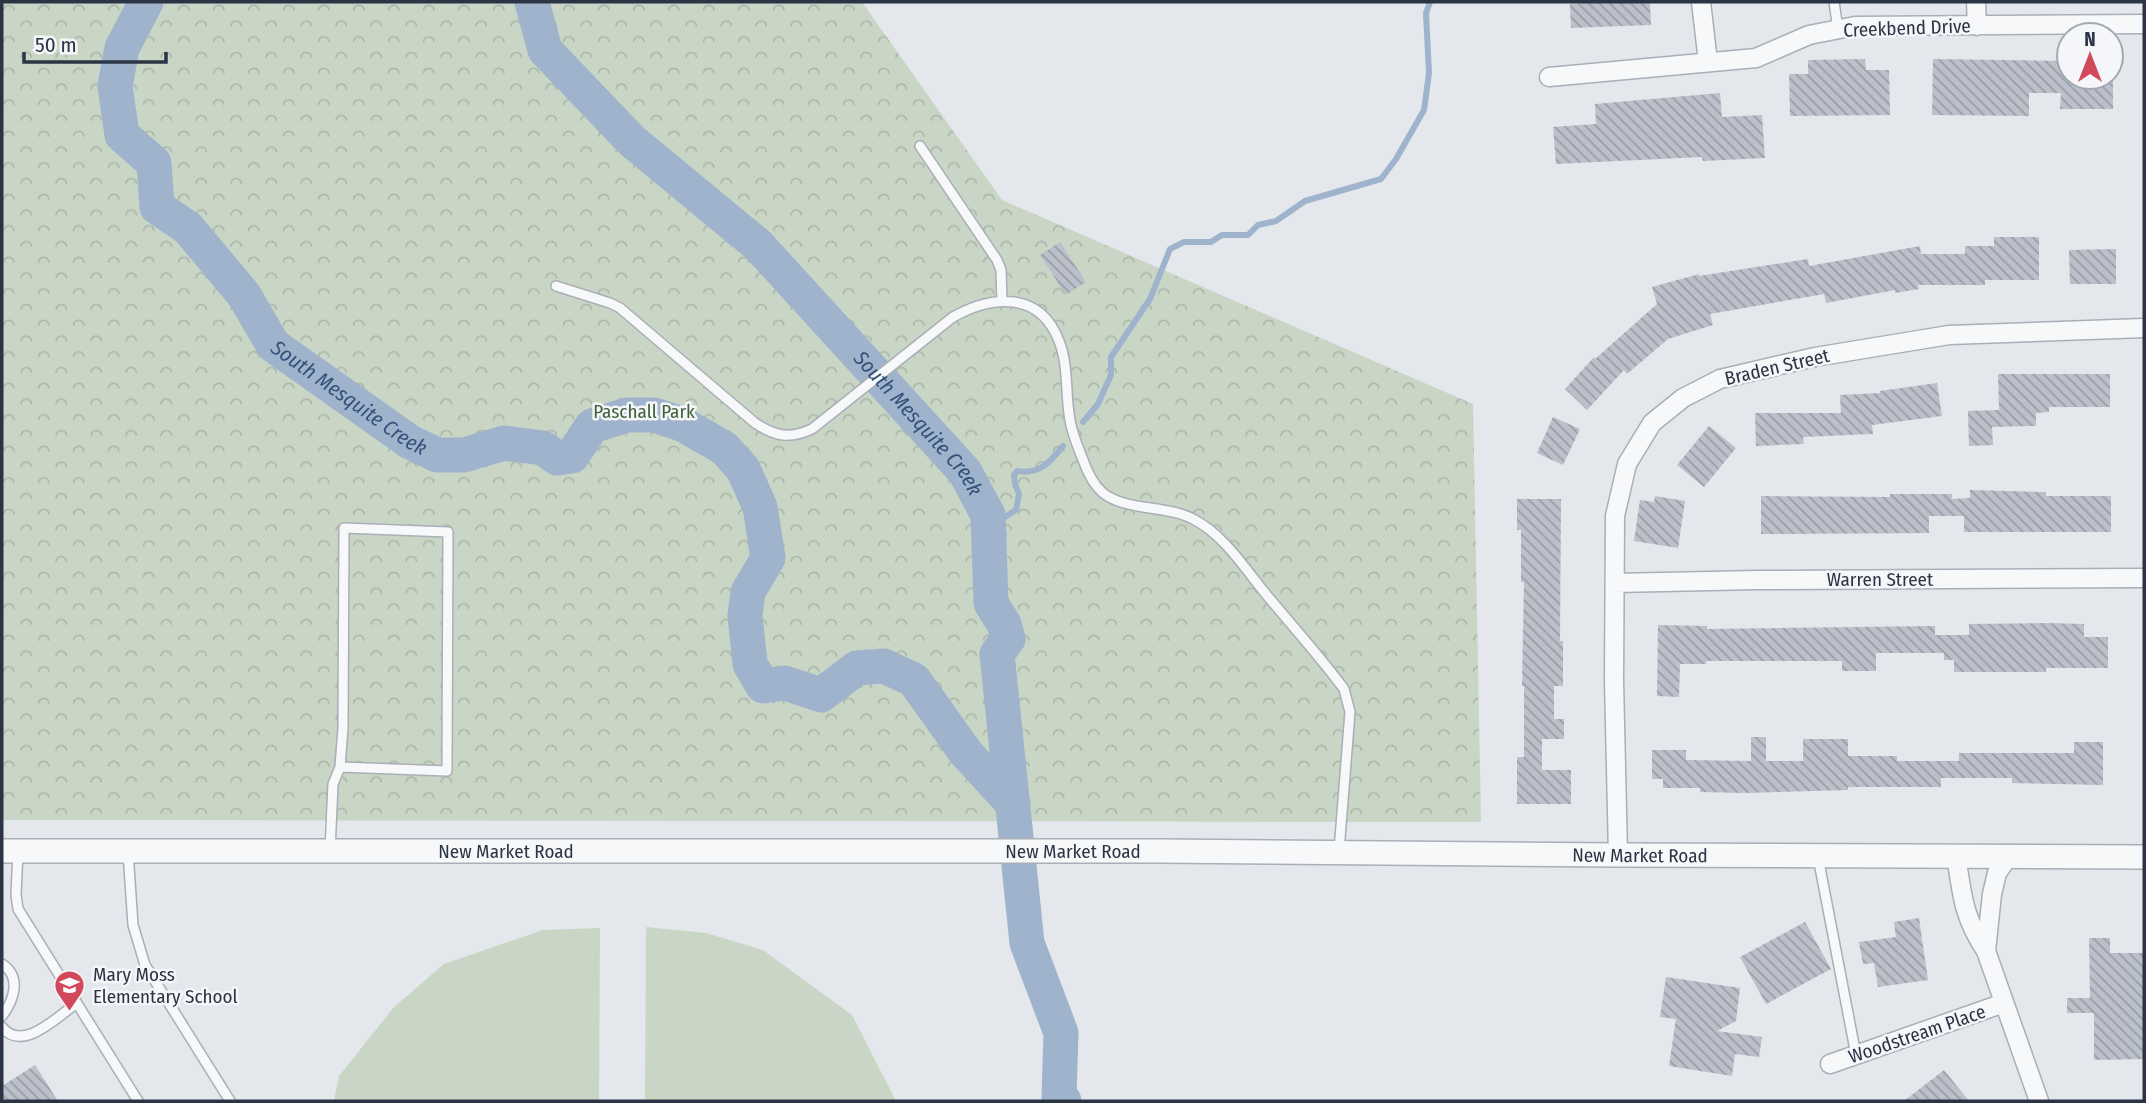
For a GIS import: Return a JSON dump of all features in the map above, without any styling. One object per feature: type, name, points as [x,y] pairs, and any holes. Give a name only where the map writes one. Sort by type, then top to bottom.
[{"type":"street","points":[[1701,2],[1708,62]]},
{"type":"street","points":[[1976,2],[1977,26]]},
{"type":"street","name":"Creekbend Drive","points":[[1549,77],[1756,58],[1809,35],[1855,26],[2144,24]]},
{"type":"street","name":"Braden Street","points":[[1618,855],[1614,680],[1615,516],[1627,464],[1652,423],[1683,398],[1720,379],[1815,357],[1949,335],[2144,328]]},
{"type":"street","name":"Warren Street","points":[[1615,583],[2144,578]]},
{"type":"street","name":"New Market Road","points":[[10,850],[1161,850],[2144,857]]},
{"type":"street","points":[[1956,855],[1964,908],[1972,929],[1986,951],[2039,1101]]},
{"type":"street","points":[[1986,951],[1997,873],[2009,856]]},
{"type":"street","name":"Woodstream Place","points":[[1830,1064],[2004,1003]]},
{"type":"lane","points":[[1834,2],[1838,29]]},
{"type":"lane","points":[[920,145],[997,260],[1002,270],[1002,301]]},
{"type":"lane","points":[[556,286],[620,308],[755,423],[777,436],[787,437],[812,429],[953,317],[978,304],[1018,302],[1035,311],[1049,324],[1059,340],[1064,355],[1073,436],[1088,471],[1101,491],[1115,500],[1175,512],[1204,525],[1232,553],[1344,689],[1350,712],[1339,852]]},
{"type":"lane","points":[[330,851],[333,784],[340,767],[343,728],[344,528],[448,532],[447,771],[340,767]]},
{"type":"lane","points":[[10,850],[18,909],[138,1101]]},
{"type":"lane","points":[[128,850],[133,925],[145,965],[230,1101]]},
{"type":"lane","points":[[1818,855],[1856,1055]]},
{"type":"lane","points":[[2,964],[8,968],[15,985],[11,1004],[2,1016]]},
{"type":"lane","points":[[2,1027],[10,1035],[28,1037],[77,1003]]},
{"type":"green space","name":"Paschall Park","points":[[2,2],[862,2],[1002,200],[1473,404],[1481,822],[2,820]]},
{"type":"green space","points":[[646,927],[706,933],[763,950],[852,1015],[896,1101],[645,1101]]},
{"type":"green space","points":[[600,928],[599,1101],[334,1101],[339,1076],[394,1007],[444,964],[543,930]]},
{"type":"building","points":[[1650,2],[1651,25],[1571,28],[1570,4]]},
{"type":"building","points":[[1865,59],[1866,70],[1889,70],[1890,115],[1790,116],[1789,74],[1808,74],[1808,60]]},
{"type":"building","points":[[1933,59],[2055,61],[2055,91],[2113,91],[2113,109],[2060,109],[2061,93],[2029,93],[2029,116],[1932,115]]},
{"type":"building","points":[[1720,93],[1722,117],[1762,115],[1765,158],[1703,161],[1702,157],[1556,164],[1553,127],[1596,124],[1595,104]]},
{"type":"building","points":[[1994,237],[2039,237],[2039,280],[1985,280],[1985,285],[1918,285],[1919,289],[1895,293],[1895,290],[1826,303],[1824,294],[1710,314],[1713,325],[1668,339],[1627,374],[1624,370],[1587,410],[1565,389],[1594,357],[1595,359],[1657,304],[1652,287],[1699,274],[1808,259],[1809,266],[1920,246],[1921,254],[1965,254],[1965,246],[1994,246]]},
{"type":"building","points":[[1060,242],[1086,282],[1066,295],[1040,255]]},
{"type":"building","points":[[2116,249],[2116,284],[2070,284],[2069,250]]},
{"type":"building","points":[[1998,374],[2110,374],[2110,407],[2049,407],[2049,412],[2036,413],[2036,426],[1992,427],[1993,445],[1969,446],[1968,411],[1999,410]]},
{"type":"building","points":[[1937,383],[1942,416],[1872,425],[1873,434],[1803,437],[1804,444],[1756,446],[1755,413],[1841,413],[1840,395],[1880,393]]},
{"type":"building","points":[[1553,417],[1580,429],[1563,465],[1537,453]]},
{"type":"building","points":[[1709,426],[1736,448],[1704,487],[1677,465]]},
{"type":"building","points":[[1970,490],[2046,492],[2046,496],[2111,496],[2111,532],[1964,532],[1964,516],[1929,516],[1929,533],[1761,534],[1761,496],[1890,497],[1890,494],[1952,494],[1952,499],[1970,498]]},
{"type":"building","points":[[1655,496],[1685,501],[1678,548],[1634,541],[1640,500],[1654,502]]},
{"type":"building","points":[[1517,499],[1561,499],[1560,641],[1563,641],[1563,686],[1554,686],[1554,719],[1564,719],[1564,739],[1542,739],[1542,770],[1571,770],[1571,804],[1517,804],[1517,757],[1524,757],[1524,582],[1521,582],[1521,530],[1517,530]]},
{"type":"building","points":[[1969,624],[2084,624],[2084,637],[2108,637],[2108,668],[2046,668],[2046,672],[1954,672],[1954,660],[1944,660],[1944,653],[1876,653],[1876,671],[1842,671],[1842,661],[1706,661],[1706,664],[1680,664],[1679,697],[1657,696],[1658,625],[1707,626],[1707,629],[1935,626],[1935,635],[1969,635]]},
{"type":"building","points":[[1751,737],[1766,737],[1766,761],[1803,761],[1803,739],[1848,739],[1848,756],[1897,756],[1897,761],[1959,761],[1959,753],[2074,753],[2074,742],[2103,742],[2103,785],[2012,783],[2012,778],[1941,778],[1941,787],[1848,787],[1848,790],[1744,793],[1700,792],[1700,788],[1663,788],[1663,779],[1652,779],[1652,750],[1686,750],[1686,760],[1751,761]]},
{"type":"building","points":[[1919,918],[1928,980],[1878,987],[1874,963],[1863,964],[1859,942],[1896,937],[1894,922]]},
{"type":"building","points":[[1805,922],[1831,969],[1766,1004],[1740,957]]},
{"type":"building","points":[[2089,938],[2110,938],[2110,953],[2144,953],[2144,1059],[2094,1060],[2094,1013],[2067,1013],[2067,998],[2090,998]]},
{"type":"building","points":[[1666,977],[1740,988],[1736,1021],[1717,1031],[1762,1037],[1759,1057],[1735,1054],[1732,1076],[1669,1066],[1676,1019],[1660,1017]]},
{"type":"building","points":[[35,1065],[58,1101],[2,1101],[2,1086]]},
{"type":"building","points":[[1944,1070],[1969,1101],[1904,1101]]},
{"type":"waterway","name":"South Mesquite Creek","points":[[146,2],[122,48],[115,86],[122,135],[154,163],[157,207],[188,228],[244,295],[273,345],[410,442],[437,455],[464,455],[504,443],[543,448],[557,458],[572,456],[592,426],[627,415],[654,415],[682,424],[724,448],[743,469],[760,507],[768,558],[748,592],[745,615],[750,664],[763,686],[785,683],[821,695],[857,668],[884,666],[914,680],[966,753],[1013,804]]},
{"type":"waterway","name":"South Mesquite Creek","points":[[532,2],[545,50],[632,141],[758,245],[965,472],[988,515],[991,603],[1004,624],[1008,639],[997,654],[1027,943],[1061,1033],[1059,1097],[1064,1101]]},
{"type":"waterway","points":[[1083,422],[1098,404],[1111,375],[1111,357],[1150,299],[1170,249],[1184,242],[1211,242],[1222,235],[1248,235],[1258,225],[1276,221],[1305,201],[1381,179],[1396,159],[1424,110],[1429,73],[1426,13],[1430,2]]},
{"type":"waterway","points":[[989,551],[1004,536],[1002,519],[1016,510],[1019,494],[1014,475],[1017,471],[1032,471],[1044,466],[1063,446]]},
{"type":"place","name":"Mary Moss Elementary School","points":[[70,1012]]}]
